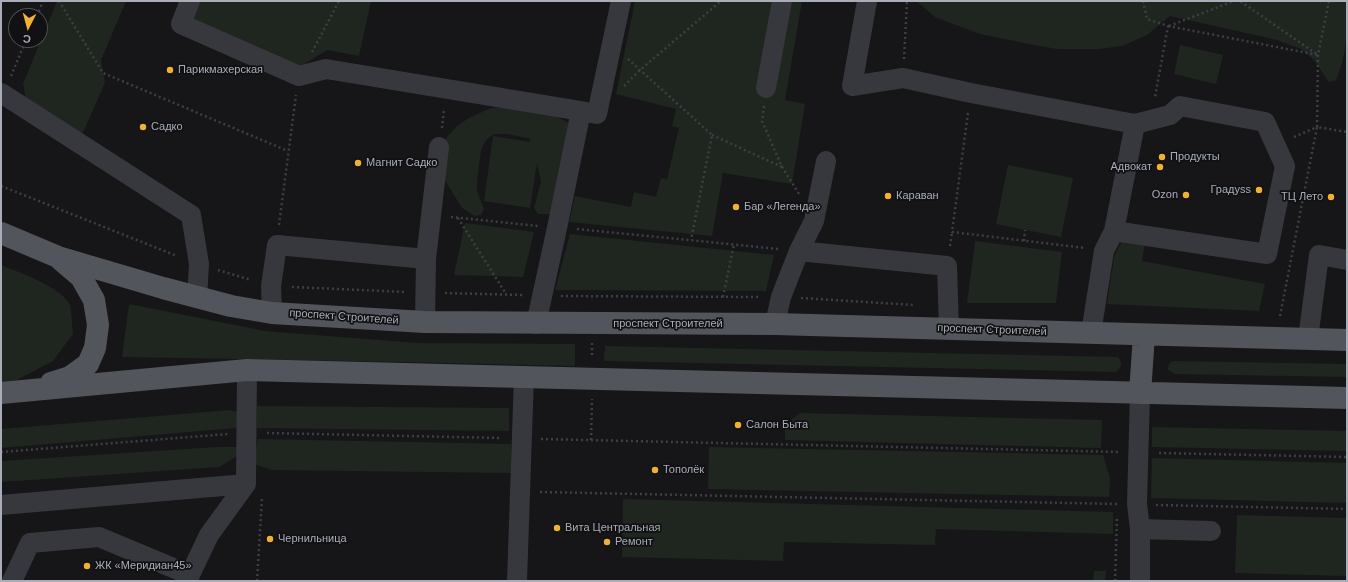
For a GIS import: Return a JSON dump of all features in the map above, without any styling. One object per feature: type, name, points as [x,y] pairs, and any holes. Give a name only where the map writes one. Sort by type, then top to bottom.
[{"type":"main road","name":"проспект Строителей","points":[[1,233],[58,257],[197,298],[272,313],[425,322],[536,324],[775,324],[1347,340]]},
{"type":"main road","points":[[25,391],[70,377],[88,364],[95,348],[98,325],[94,300],[80,277],[58,257]]},
{"type":"main road","points":[[1140,393],[1144,335]]},
{"type":"main road","points":[[1,393],[247,370],[1347,398]]},
{"type":"lane","points":[[190,1],[181,24],[299,76],[326,69],[597,114],[621,1]]},
{"type":"lane","points":[[766,88],[782,1]]},
{"type":"lane","points":[[867,1],[852,86],[903,78],[971,93],[1143,122],[1170,115],[1180,106],[1265,122],[1285,166],[1267,254],[1114,231]]},
{"type":"lane","points":[[2,94],[191,215],[199,264],[197,298]]},
{"type":"lane","points":[[536,324],[581,111]]},
{"type":"lane","points":[[1090,333],[1104,251],[1114,231],[1143,122]]},
{"type":"lane","points":[[425,322],[426,259],[439,147]]},
{"type":"lane","points":[[775,324],[781,297],[799,251],[814,221],[826,161]]},
{"type":"lane","points":[[272,313],[272,286],[277,246],[426,259]]},
{"type":"lane","points":[[799,251],[947,266],[949,329]]},
{"type":"lane","points":[[1308,339],[1319,255],[1347,260]]},
{"type":"lane","points":[[247,370],[247,433],[254,488]]},
{"type":"lane","points":[[517,581],[524,376]]},
{"type":"lane","points":[[1140,393],[1137,452],[1137,504],[1140,529],[1140,581]]},
{"type":"lane","points":[[1,505],[254,488]]},
{"type":"lane","points":[[12,581],[30,542],[99,537],[189,578],[209,535],[254,488]]},
{"type":"lane","points":[[1140,529],[1211,531]]},
{"type":"path","points":[[59,1],[103,73],[288,151]]},
{"type":"path","points":[[277,246],[288,151],[299,76],[339,1]]},
{"type":"path","points":[[621,90],[640,70],[722,1]]},
{"type":"path","points":[[903,78],[906,1]]},
{"type":"path","points":[[1143,1],[1147,19],[1168,26],[1318,55]]},
{"type":"path","points":[[1168,26],[1234,1]]},
{"type":"path","points":[[1240,1],[1318,55]]},
{"type":"path","points":[[1272,316],[1280,316],[1317,127],[1318,55],[1329,1]]},
{"type":"path","points":[[1143,122],[1168,26]]},
{"type":"path","points":[[613,43],[640,70],[712,134],[782,166]]},
{"type":"path","points":[[2,94],[22,48]]},
{"type":"path","points":[[766,88],[762,121],[782,166],[814,221]]},
{"type":"path","points":[[439,147],[447,89]]},
{"type":"path","points":[[971,93],[952,232],[1104,251]]},
{"type":"path","points":[[1317,127],[1347,132]]},
{"type":"path","points":[[691,240],[712,134]]},
{"type":"path","points":[[1,186],[199,264],[272,286],[542,295],[781,297],[916,305]]},
{"type":"path","points":[[431,216],[799,251]]},
{"type":"path","points":[[458,218],[506,294]]},
{"type":"path","points":[[1024,241],[1025,230]]},
{"type":"path","points":[[723,297],[734,244]]},
{"type":"path","points":[[1267,254],[1294,250],[1319,255]]},
{"type":"path","points":[[1,452],[247,433],[1347,457]]},
{"type":"path","points":[[254,488],[257,581]]},
{"type":"path","points":[[520,491],[1347,509]]},
{"type":"path","points":[[1115,581],[1117,504]]},
{"type":"shaded area","points":[[57,1],[126,1],[101,60],[105,83],[81,137],[26,99],[23,84],[38,48],[48,48],[48,23]]},
{"type":"shaded area","points":[[195,1],[371,1],[359,56],[327,50],[296,69],[186,20]]},
{"type":"shaded area","points":[[635,1],[802,1],[785,100],[805,104],[792,184],[723,173],[712,236],[569,222],[575,196],[631,207],[634,192],[656,197],[661,178],[667,179],[679,128],[672,126],[676,109],[616,94]]},
{"type":"shaded area","points":[[916,1],[1347,1],[1345,51],[1336,80],[1329,82],[1313,59],[1301,49],[1277,40],[1170,16],[1147,35],[1122,46],[1099,49],[1057,49],[980,34],[935,17]]},
{"type":"shaded area","points":[[1180,45],[1223,55],[1216,84],[1174,74]]},
{"type":"shaded area","points":[[504,107],[553,115],[569,123],[554,211],[548,214],[538,214],[534,208],[541,182],[537,163],[530,208],[484,201],[493,136],[530,142],[530,139],[508,134],[494,134],[487,139],[481,150],[477,181],[477,191],[484,209],[481,215],[475,216],[462,208],[441,174],[441,155],[447,137],[458,125],[491,108]]},
{"type":"shaded area","points":[[1008,165],[1073,178],[1061,237],[996,224]]},
{"type":"shaded area","points":[[465,223],[534,232],[523,277],[454,275]]},
{"type":"shaded area","points":[[570,234],[774,255],[766,291],[555,290]]},
{"type":"shaded area","points":[[1123,239],[1145,242],[1142,261],[1265,284],[1259,311],[1107,304],[1114,257]]},
{"type":"shaded area","points":[[975,241],[1062,252],[1056,303],[967,303]]},
{"type":"shaded area","points":[[1,265],[38,280],[64,297],[70,305],[73,334],[53,361],[17,380],[1,382]]},
{"type":"shaded area","points":[[129,304],[265,331],[417,343],[575,344],[575,366],[122,357]]},
{"type":"shaded area","points":[[605,346],[1118,357],[1121,361],[1121,365],[1116,372],[604,361]]},
{"type":"shaded area","points":[[1173,361],[1347,364],[1347,377],[1175,374],[1168,370],[1169,364]]},
{"type":"shaded area","points":[[257,406],[509,408],[509,431],[257,428]]},
{"type":"shaded area","points":[[230,410],[237,412],[240,416],[240,426],[236,428],[1,448],[1,429]]},
{"type":"shaded area","points":[[800,413],[1102,420],[1101,448],[785,440],[785,425]]},
{"type":"shaded area","points":[[1152,427],[1347,431],[1347,451],[1152,447]]},
{"type":"shaded area","points":[[258,439],[511,444],[511,473],[272,470],[254,464]]},
{"type":"shaded area","points":[[218,447],[239,447],[239,455],[219,467],[1,482],[1,461]]},
{"type":"shaded area","points":[[709,447],[1103,455],[1110,478],[1109,497],[708,489]]},
{"type":"shaded area","points":[[1152,458],[1347,463],[1347,503],[1151,498]]},
{"type":"shaded area","points":[[623,499],[1113,512],[1113,534],[936,529],[935,545],[784,542],[783,561],[622,557]]},
{"type":"shaded area","points":[[1237,515],[1347,518],[1347,576],[1235,573]]},
{"type":"shaded area","points":[[1094,571],[1106,571],[1105,581],[1093,581]]},
{"type":"place","name":"Парикмахерская","points":[[170,70]]},
{"type":"place","name":"Садко","points":[[143,127]]},
{"type":"place","name":"Продукты","points":[[1162,157]]},
{"type":"place","name":"Магнит Садко","points":[[358,163]]},
{"type":"place","name":"Адвокат","points":[[1160,167]]},
{"type":"place","name":"Градуss","points":[[1259,190]]},
{"type":"place","name":"Ozon","points":[[1186,195]]},
{"type":"place","name":"Караван","points":[[888,196]]},
{"type":"place","name":"ТЦ Лето","points":[[1331,197]]},
{"type":"place","name":"Бар «Легенда»","points":[[736,207]]},
{"type":"place","name":"Салон Быта","points":[[738,425]]},
{"type":"place","name":"Тополёк","points":[[655,470]]},
{"type":"place","name":"Вита Центральная","points":[[557,528]]},
{"type":"place","name":"Чернильница","points":[[270,539]]},
{"type":"place","name":"Ремонт","points":[[607,542]]},
{"type":"place","name":"ЖК «Меридиан45»","points":[[87,566]]}]
